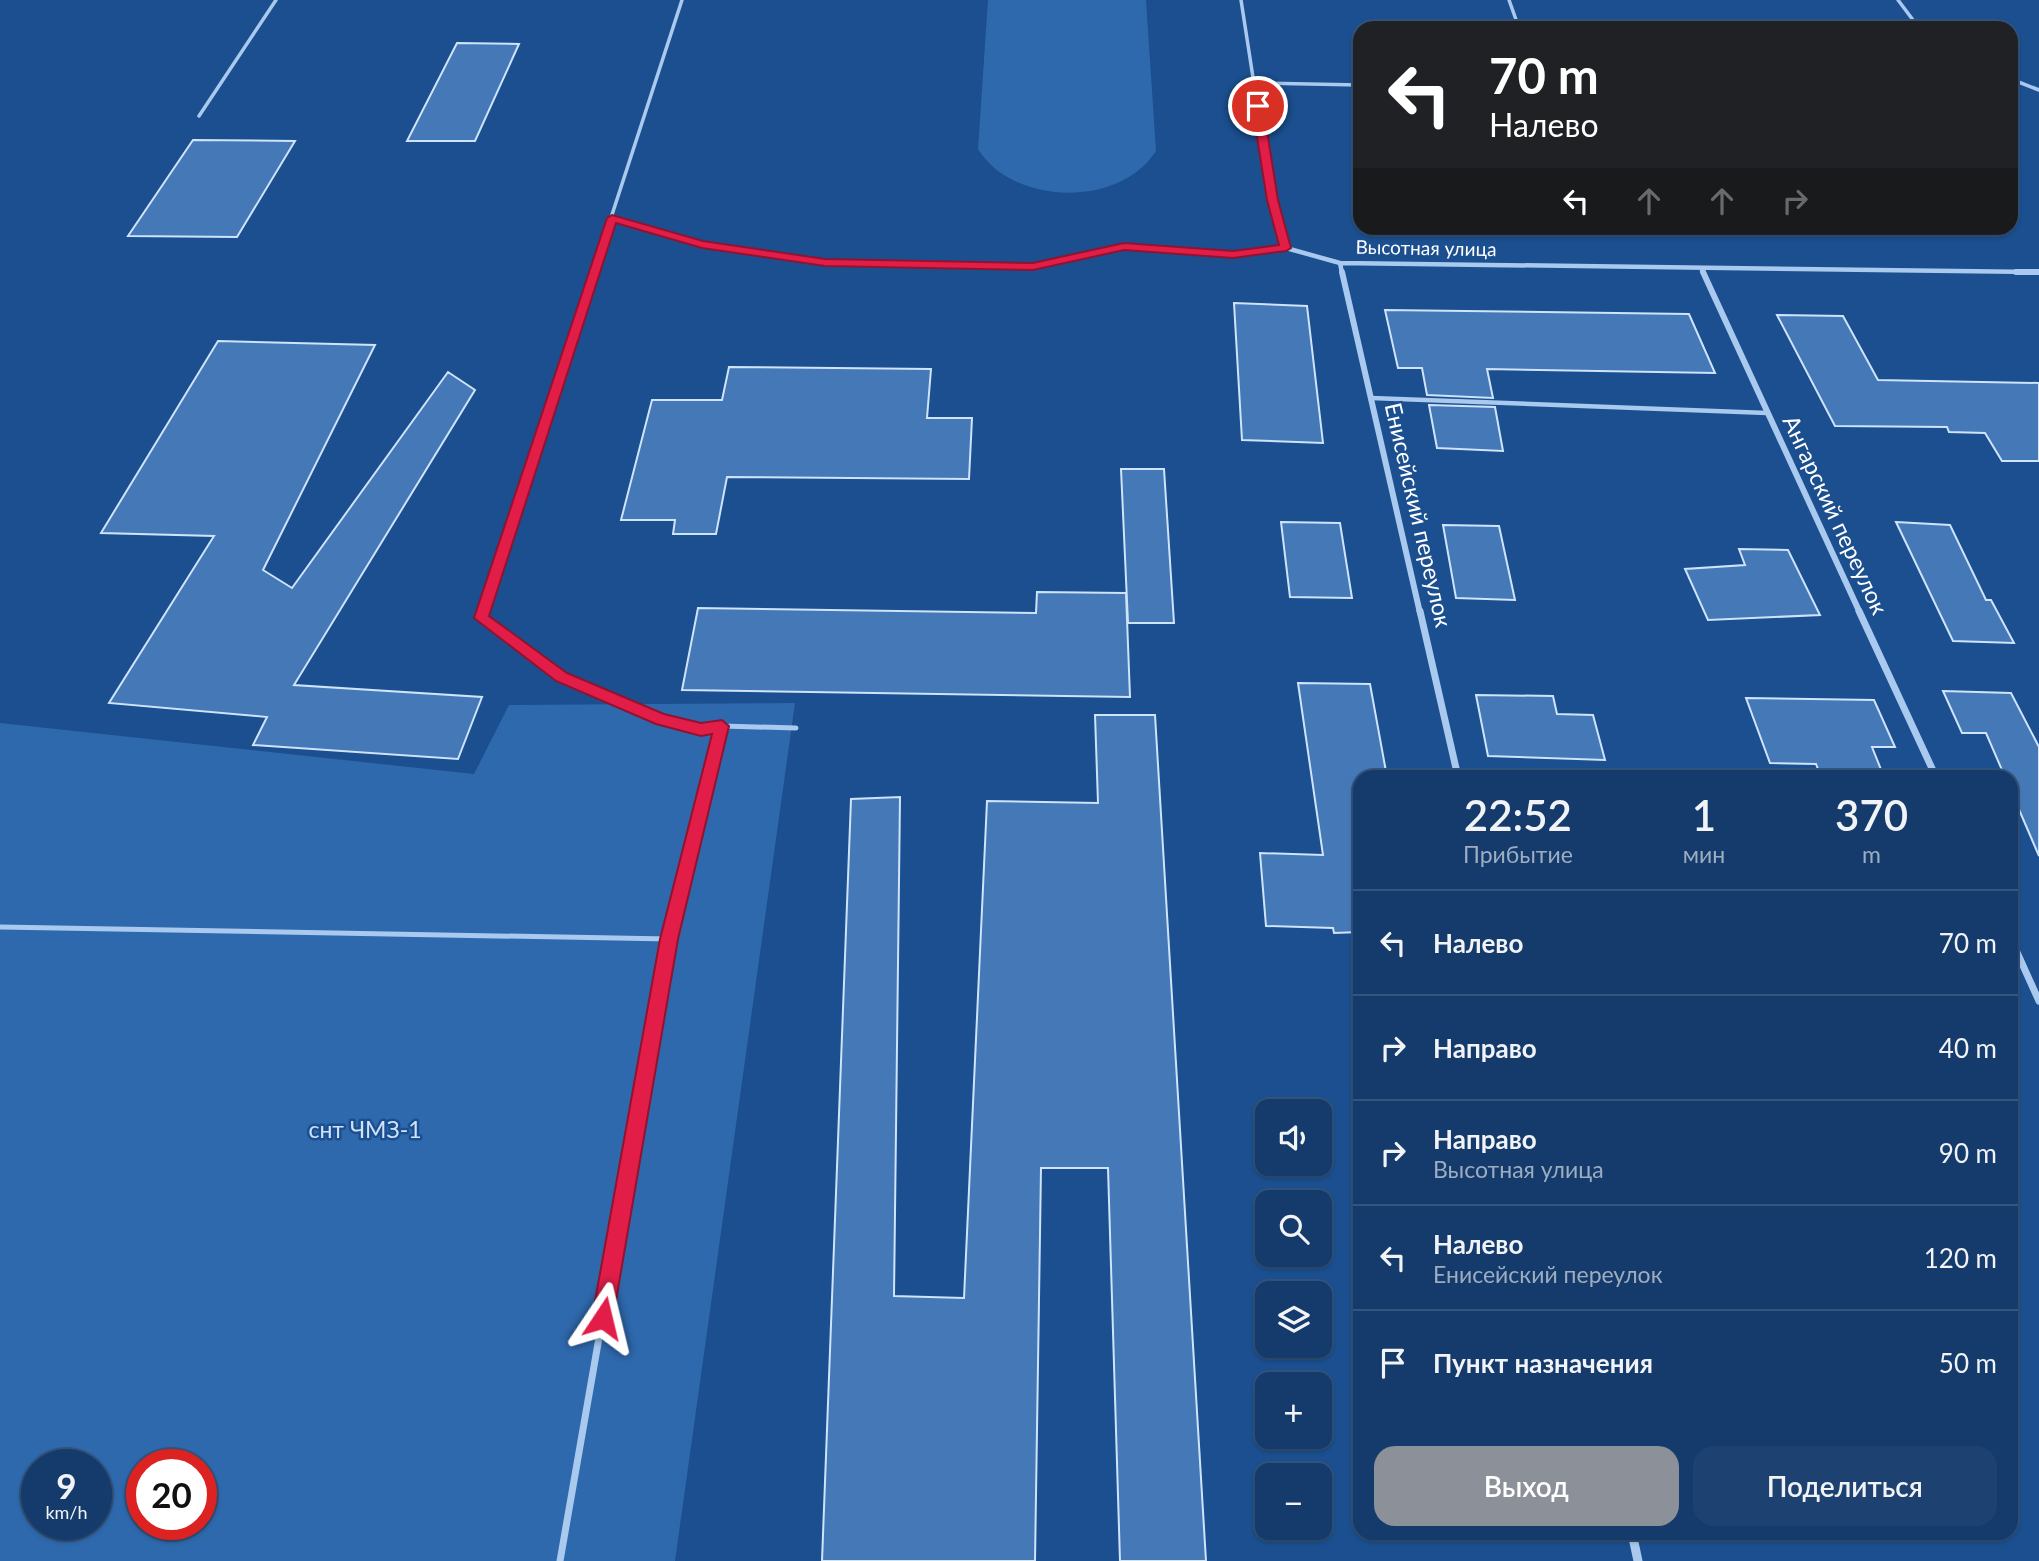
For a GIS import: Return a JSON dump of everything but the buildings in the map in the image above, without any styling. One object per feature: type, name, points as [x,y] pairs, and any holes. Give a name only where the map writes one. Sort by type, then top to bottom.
[{"type":"street","name":"Высотная улица","points":[[612,218],[702,244],[825,263],[1033,267],[1124,246],[1233,254],[1286,248],[1339,263],[2039,272]]},
{"type":"street","name":"Енисейский переулок","points":[[1339,263],[1456,770]]},
{"type":"street","name":"Ангарский переулок","points":[[1701,268],[1933,770]]},
{"type":"street","points":[[2018,954],[2039,1000]]},
{"type":"street","points":[[1634,1540],[1638,1561]]},
{"type":"lane","points":[[199,116],[276,0]]},
{"type":"lane","points":[[682,0],[481,618],[562,677],[661,719],[701,730],[722,726],[796,728]]},
{"type":"lane","points":[[1241,0],[1272,200],[1286,248]]},
{"type":"lane","points":[[1509,0],[1516,21]]},
{"type":"lane","points":[[1898,0],[1914,21]]},
{"type":"lane","points":[[2018,82],[2039,90]]},
{"type":"lane","points":[[1254,83],[1353,85]]},
{"type":"lane","points":[[1371,398],[1767,413]]},
{"type":"lane","points":[[560,1561],[669,939],[722,726]]},
{"type":"lane","points":[[0,927],[669,939]]},
{"type":"green space","points":[[988,0],[1146,0],[1156,151],[1139,170],[1118,183],[1067,193],[1040,190],[1016,181],[994,168],[978,149]]},
{"type":"green space","name":"снт ЧМЗ-1","points":[[795,703],[675,1561],[0,1561],[0,723],[474,774],[509,705]]},
{"type":"route","points":[[603,1318],[669,939],[722,726],[701,730],[661,719],[562,677],[481,618],[612,218],[702,244],[825,263],[1033,267],[1124,246],[1233,254],[1286,248],[1272,200],[1258,106]]}]
